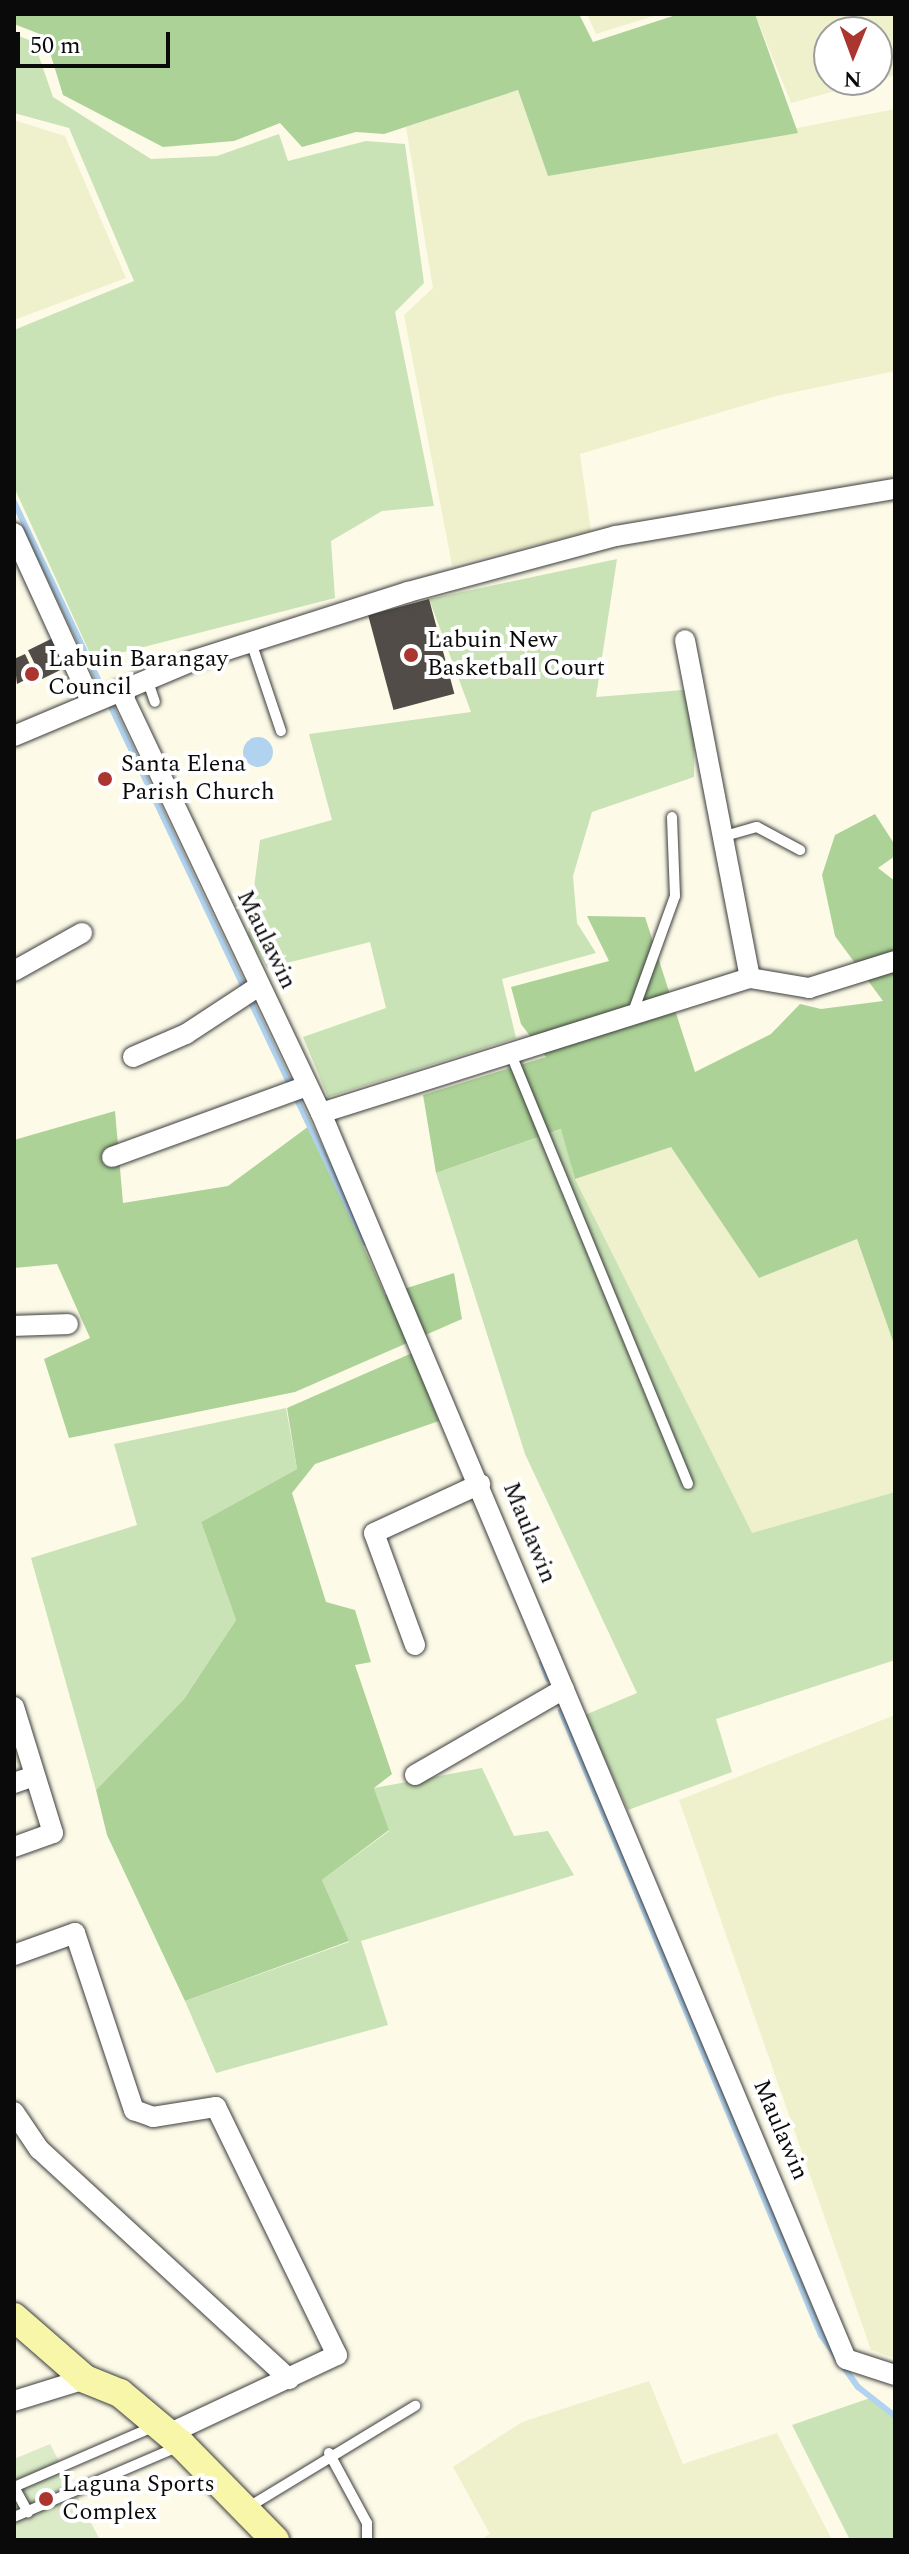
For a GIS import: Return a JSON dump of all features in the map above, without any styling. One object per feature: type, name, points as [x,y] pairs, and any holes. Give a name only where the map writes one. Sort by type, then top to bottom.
[{"type":"main road","points":[[14,2317],[85,2379],[120,2393],[169,2435],[242,2511],[275,2540]]},
{"type":"street","points":[[14,736],[91,701],[251,642],[616,536],[895,489]]},
{"type":"street","points":[[14,533],[91,701]]},
{"type":"street","points":[[685,640],[750,978]]},
{"type":"street","name":"Maulawin","points":[[120,690],[321,1113],[480,1484],[846,2359],[895,2375]]},
{"type":"street","points":[[14,971],[82,933]]},
{"type":"street","points":[[321,1113],[633,1012],[750,978],[809,988],[895,961]]},
{"type":"street","points":[[133,1057],[205,1023],[259,986]]},
{"type":"street","points":[[112,1157],[307,1086]]},
{"type":"street","points":[[14,1326],[68,1324]]},
{"type":"street","points":[[415,1645],[374,1533],[480,1484]]},
{"type":"street","points":[[415,1775],[564,1689]]},
{"type":"street","points":[[14,1707],[53,1833],[14,1847]]},
{"type":"street","points":[[14,1783],[34,1776]]},
{"type":"street","points":[[14,1955],[75,1933],[134,2110],[153,2117],[216,2107],[337,2355],[169,2435]]},
{"type":"street","points":[[14,2112],[39,2149],[289,2379]]},
{"type":"street","points":[[14,2401],[85,2379]]},
{"type":"lane","points":[[251,642],[281,731]]},
{"type":"lane","points":[[147,679],[155,702]]},
{"type":"lane","points":[[633,1012],[675,896],[672,817]]},
{"type":"lane","points":[[725,836],[757,827],[800,850]]},
{"type":"lane","points":[[510,1052],[688,1484]]},
{"type":"lane","points":[[242,2511],[329,2453],[415,2406]]},
{"type":"lane","points":[[28,2512],[14,2487],[169,2435]]},
{"type":"lane","points":[[14,2517],[169,2435]]},
{"type":"lane","points":[[329,2453],[367,2523],[367,2540]]},
{"type":"green space","points":[[14,14],[579,14],[593,42],[679,14],[755,14],[798,133],[548,176],[518,90],[384,134],[356,132],[302,147],[280,123],[234,141],[163,147],[63,95],[45,36],[14,24]]},
{"type":"green space","points":[[587,14],[660,14],[596,34]]},
{"type":"green space","points":[[755,14],[895,14],[893,76],[893,16],[813,16],[813,96],[817,96],[791,103]]},
{"type":"green space","points":[[14,34],[34,42],[53,97],[151,159],[217,156],[279,134],[288,161],[366,141],[405,144],[424,283],[395,312],[434,506],[382,511],[331,541],[335,598],[93,660],[14,487],[14,330],[134,281],[69,128],[14,113]]},
{"type":"green space","points":[[518,90],[548,176],[895,109],[895,371],[776,396],[580,454],[591,531],[452,565],[404,315],[433,288],[406,127]]},
{"type":"green space","points":[[14,120],[65,136],[126,278],[14,320]]},
{"type":"green space","points":[[617,559],[596,697],[695,689],[694,777],[592,812],[573,876],[577,923],[596,953],[502,979],[516,1038],[328,1097],[303,1037],[386,1008],[370,942],[267,968],[248,935],[260,840],[332,820],[309,734],[471,712],[429,599]]},
{"type":"green space","points":[[875,814],[895,845],[895,856],[878,868],[895,881],[895,1347],[857,1239],[759,1278],[671,1147],[575,1179],[561,1129],[436,1173],[423,1095],[546,1057],[521,1024],[511,987],[609,961],[587,916],[645,917],[695,1072],[771,1034],[800,1004],[821,1009],[883,1001],[835,936],[822,875],[835,835]]},
{"type":"green space","points":[[115,1111],[123,1203],[228,1186],[309,1126],[385,1295],[454,1273],[462,1319],[295,1392],[69,1438],[44,1359],[90,1338],[57,1264],[14,1268],[14,1140]]},
{"type":"green space","points":[[562,1129],[575,1179],[752,1533],[895,1492],[895,1660],[716,1719],[732,1772],[628,1810],[585,1715],[637,1693],[525,1454],[436,1173]]},
{"type":"green space","points":[[671,1147],[759,1278],[857,1239],[895,1347],[895,1492],[752,1534],[575,1179]]},
{"type":"green space","points":[[412,1353],[439,1421],[315,1464],[292,1493],[326,1602],[355,1610],[371,1662],[355,1665],[392,1774],[374,1788],[389,1830],[322,1880],[349,1941],[185,2001],[107,1835],[96,1790],[184,1699],[236,1620],[201,1522],[297,1469],[287,1408]]},
{"type":"green space","points":[[286,1408],[297,1469],[201,1522],[236,1620],[184,1699],[96,1790],[31,1558],[137,1525],[114,1444]]},
{"type":"green space","points":[[895,1715],[895,2358],[871,2350],[679,1800]]},
{"type":"green space","points":[[482,1768],[514,1836],[548,1831],[574,1875],[361,1941],[388,2025],[216,2073],[185,2001],[349,1942],[322,1880],[389,1831],[374,1788]]},
{"type":"green space","points":[[649,2381],[683,2464],[777,2433],[832,2540],[480,2540],[490,2534],[453,2467],[522,2422]]},
{"type":"green space","points":[[870,2398],[895,2416],[895,2540],[850,2540],[792,2425]]},
{"type":"green space","name":"Laguna Sports Complex","points":[[50,2444],[100,2540],[14,2540],[14,2459]]},
{"type":"water","points":[[258,737],[269,741],[273,752],[269,763],[258,767],[247,763],[243,752],[247,741]]},
{"type":"building","name":"Labuin New Basketball Court","points":[[429,599],[454,694],[394,710],[368,615]]},
{"type":"building","points":[[55,637],[69,666],[42,679],[28,650]]},
{"type":"building","points":[[25,654],[35,675],[17,684],[14,659]]},
{"type":"waterway","points":[[14,502],[365,1243]]},
{"type":"waterway","points":[[542,1663],[548,1679]]},
{"type":"waterway","points":[[561,1711],[821,2335],[858,2387],[895,2416]]},
{"type":"place","name":"Labuin New Basketball Court","points":[[411,655]]},
{"type":"place","name":"Labuin Barangay Council","points":[[32,674]]},
{"type":"place","name":"Santa Elena Parish Church","points":[[105,779]]},
{"type":"place","name":"Laguna Sports Complex","points":[[46,2499]]}]
